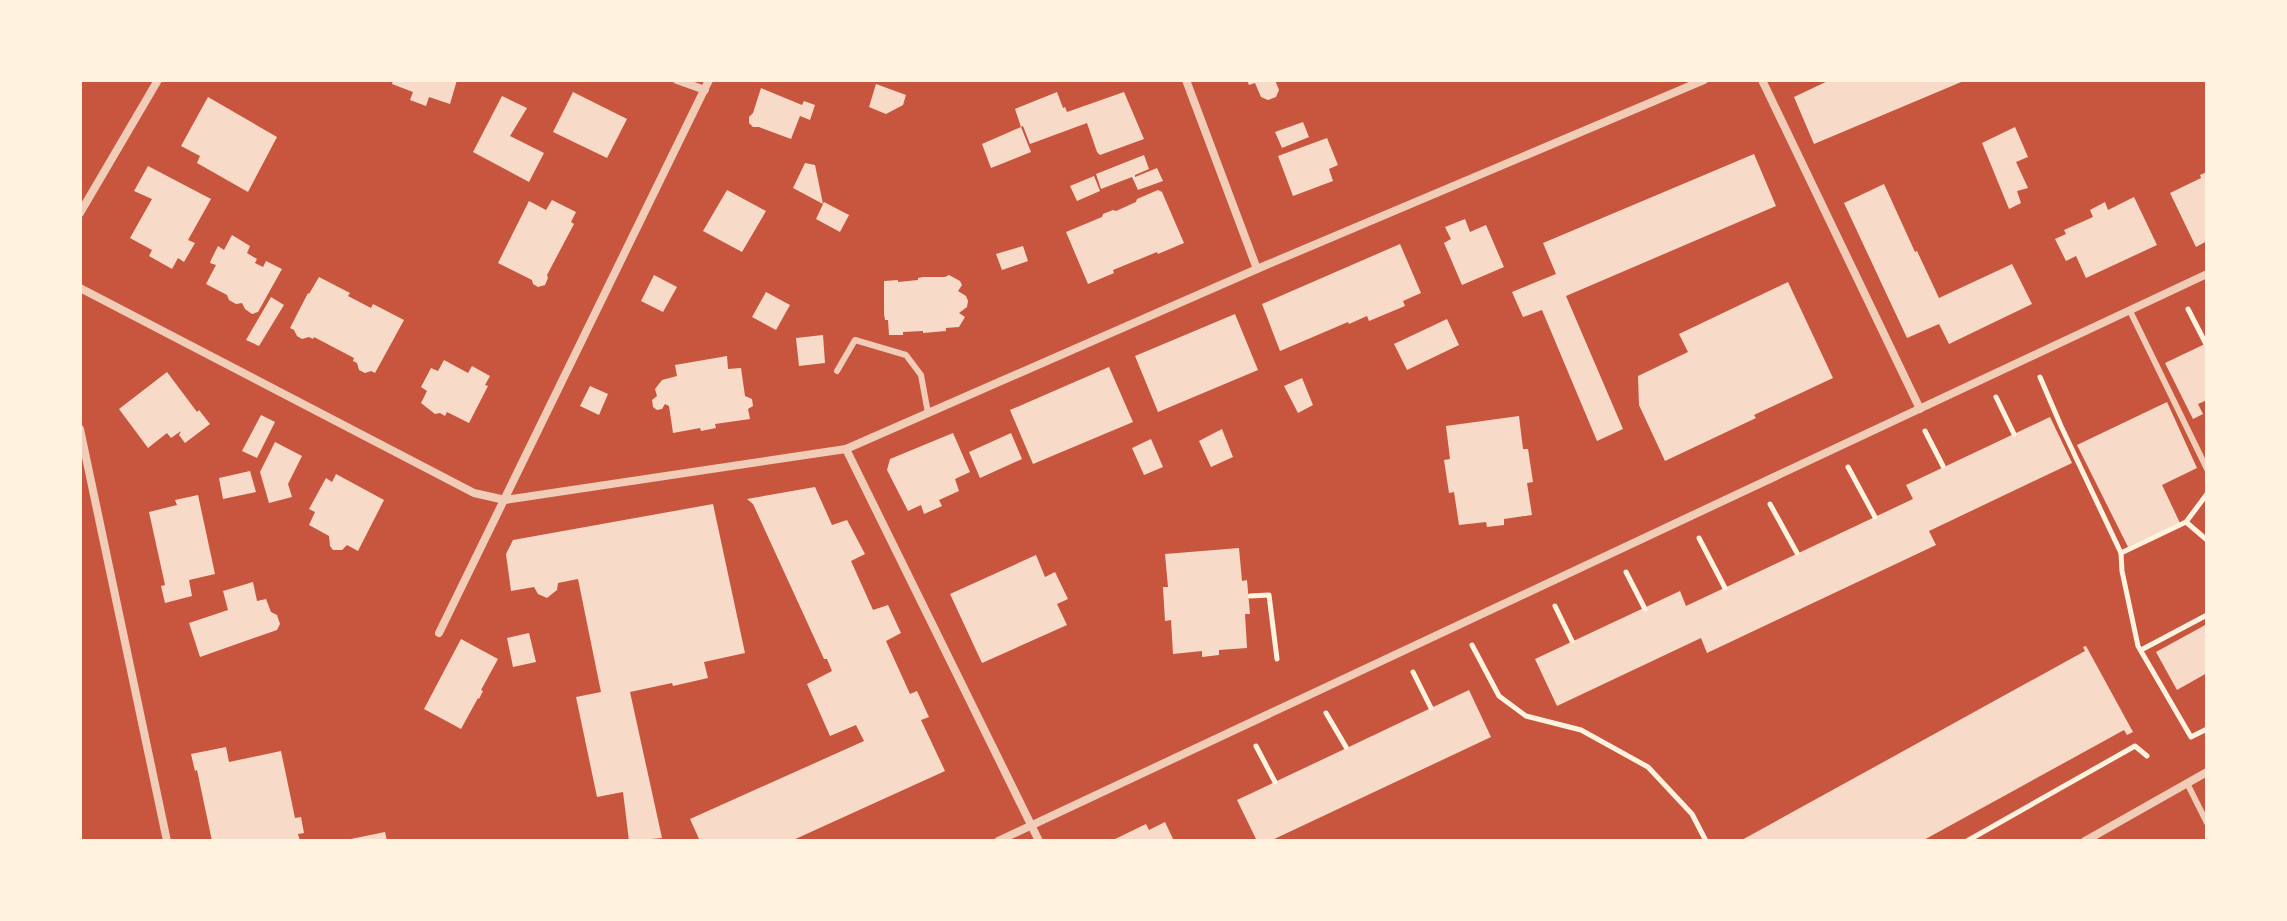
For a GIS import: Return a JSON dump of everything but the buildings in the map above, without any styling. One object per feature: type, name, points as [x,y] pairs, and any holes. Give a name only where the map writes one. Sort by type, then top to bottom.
[{"type":"street","points":[[80,213],[158,80]]},
{"type":"street","points":[[677,80],[705,90]]},
{"type":"street","points":[[439,633],[709,80]]},
{"type":"street","points":[[1186,80],[1257,269]]},
{"type":"street","points":[[80,288],[474,493],[505,500],[846,449],[1257,269],[1704,80]]},
{"type":"street","points":[[1762,80],[1920,409]]},
{"type":"street","points":[[998,841],[2207,274]]},
{"type":"street","points":[[80,429],[167,841]]},
{"type":"street","points":[[846,449],[1039,841]]},
{"type":"street","points":[[2085,841],[2207,772]]},
{"type":"lane","points":[[2130,311],[2207,469]]},
{"type":"lane","points":[[837,371],[855,340],[906,355],[921,375],[928,413]]},
{"type":"lane","points":[[2187,783],[2207,823]]},
{"type":"path","points":[[2188,309],[2206,344]]},
{"type":"path","points":[[2040,377],[2121,553],[2122,571],[2141,650],[2191,737],[2207,729]]},
{"type":"path","points":[[1996,397],[2014,434]]},
{"type":"path","points":[[1925,431],[1943,466]]},
{"type":"path","points":[[1848,467],[1875,517]]},
{"type":"path","points":[[2121,553],[2186,522],[2207,494]]},
{"type":"path","points":[[1770,504],[1797,553]]},
{"type":"path","points":[[2186,522],[2207,540]]},
{"type":"path","points":[[1699,538],[1725,588]]},
{"type":"path","points":[[1626,572],[1645,609]]},
{"type":"path","points":[[1250,596],[1269,595],[1277,659]]},
{"type":"path","points":[[1555,606],[1572,641]]},
{"type":"path","points":[[2141,650],[2207,615]]},
{"type":"path","points":[[1472,645],[1499,696],[1526,716],[1581,730],[1648,767],[1692,814],[1706,841]]},
{"type":"path","points":[[1413,672],[1431,708]]},
{"type":"path","points":[[1326,713],[1346,747]]},
{"type":"path","points":[[1256,746],[1275,782]]},
{"type":"path","points":[[1967,841],[2135,746],[2147,756]]}]
